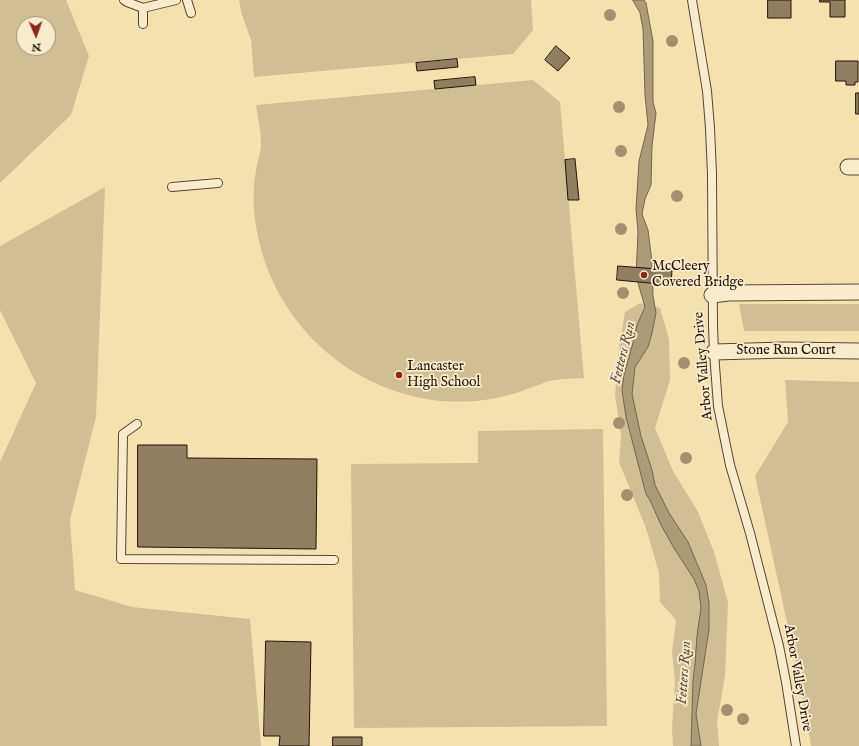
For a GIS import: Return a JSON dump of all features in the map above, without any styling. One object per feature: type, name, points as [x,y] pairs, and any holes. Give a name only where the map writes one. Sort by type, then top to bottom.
[{"type":"street","points":[[712,295],[728,293],[859,292]]},
{"type":"street","name":"Stone Run Court","points":[[714,352],[778,350],[859,351]]},
{"type":"lane","points":[[124,0],[143,8],[176,0]]},
{"type":"lane","points":[[187,0],[191,13]]},
{"type":"lane","name":"Arbor Valley Drive","points":[[692,0],[707,91],[710,128],[712,174],[712,295],[718,406],[729,458],[779,646],[796,746]]},
{"type":"lane","points":[[143,8],[143,24]]},
{"type":"lane","points":[[172,186],[218,184]]},
{"type":"lane","points":[[137,424],[123,434],[121,559],[334,560]]},
{"type":"shaded area","points":[[0,0],[66,0],[89,56],[71,115],[0,183]]},
{"type":"shaded area","points":[[239,0],[531,0],[533,30],[513,54],[254,77],[251,40],[242,15]]},
{"type":"shaded area","points":[[633,0],[644,0],[646,3],[653,41],[653,102],[656,113],[652,146],[651,185],[645,199],[642,214],[648,230],[652,262],[653,296],[656,313],[648,347],[635,367],[632,394],[641,436],[652,470],[655,485],[669,513],[688,542],[706,585],[709,603],[709,629],[696,714],[701,746],[691,746],[693,680],[701,608],[699,591],[694,579],[661,525],[646,494],[626,417],[622,390],[624,375],[637,325],[645,307],[636,276],[638,232],[636,209],[639,161],[648,125],[645,95],[643,29],[640,13]]},
{"type":"shaded area","points":[[533,80],[560,102],[584,378],[554,380],[502,397],[458,402],[432,400],[398,392],[367,379],[338,361],[313,340],[292,314],[275,285],[262,253],[254,208],[254,182],[261,144],[256,105]]},
{"type":"shaded area","points":[[105,187],[96,417],[70,520],[75,590],[132,607],[250,619],[261,746],[0,746],[0,462],[36,383],[0,310],[0,246]]},
{"type":"shaded area","points":[[640,303],[660,308],[669,339],[670,380],[655,428],[673,471],[698,512],[714,552],[728,602],[725,676],[717,722],[719,746],[673,746],[672,728],[675,682],[672,652],[676,620],[660,602],[659,573],[646,528],[619,462],[621,435],[615,395],[619,348],[625,312]]},
{"type":"shaded area","points":[[739,304],[859,304],[859,331],[744,331]]},
{"type":"shaded area","points":[[785,380],[859,382],[859,746],[811,746],[797,668],[755,476],[788,422]]},
{"type":"shaded area","points":[[603,429],[607,726],[354,728],[351,464],[478,463],[478,431]]},
{"type":"building","points":[[768,0],[791,0],[791,18],[768,18]]},
{"type":"building","points":[[820,0],[845,0],[845,17],[830,17],[830,2],[820,2]]},
{"type":"building","points":[[556,46],[570,58],[558,71],[545,60]]},
{"type":"building","points":[[457,59],[458,67],[417,71],[416,63]]},
{"type":"building","points":[[836,61],[858,61],[858,82],[855,82],[855,85],[846,85],[846,81],[836,81]]},
{"type":"building","points":[[475,77],[476,85],[435,89],[434,81]]},
{"type":"building","points":[[856,93],[859,93],[859,114],[856,114]]},
{"type":"building","points":[[575,159],[579,200],[568,200],[565,160]]},
{"type":"building","name":"McCleery Covered Bridge","points":[[618,266],[672,270],[671,285],[617,280]]},
{"type":"building","points":[[138,445],[187,445],[187,458],[317,459],[316,549],[138,547]]},
{"type":"building","points":[[266,641],[311,642],[309,746],[279,746],[280,736],[264,736]]},
{"type":"building","points":[[333,737],[362,737],[362,746],[333,746]]},
{"type":"place","name":"McCleery Covered Bridge","points":[[644,275]]},
{"type":"place","name":"Lancaster High School","points":[[399,375]]},
{"type":"water label","name":"Fetters Run","points":[[624,353]]},
{"type":"water label","name":"Fetters Run","points":[[685,673]]}]
